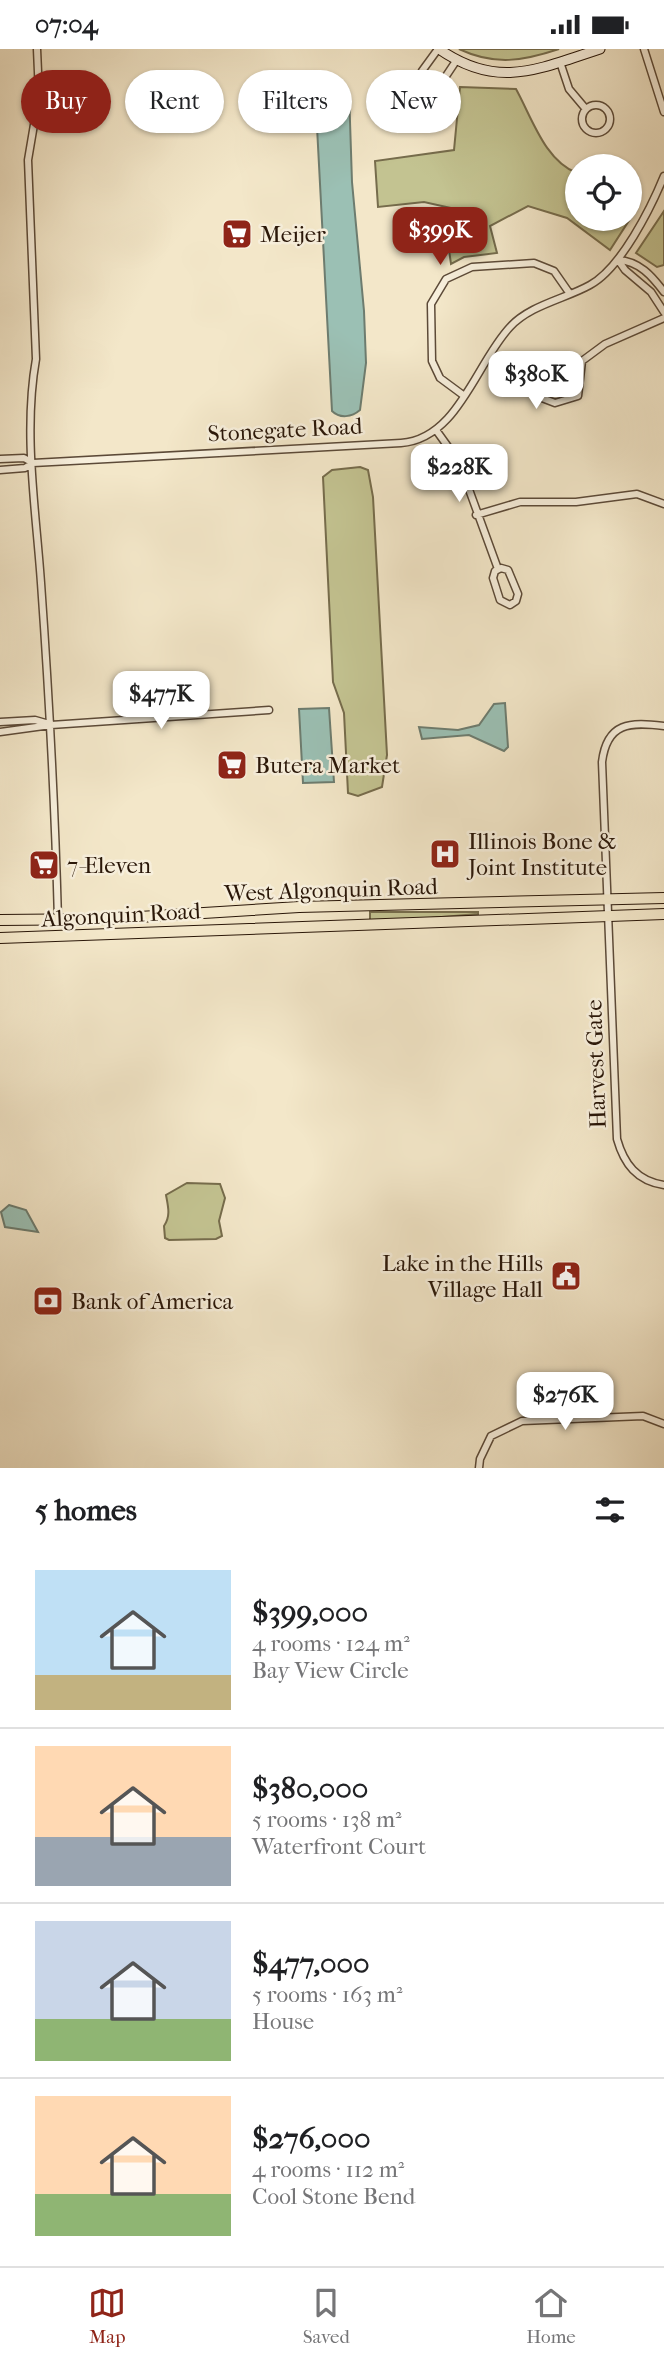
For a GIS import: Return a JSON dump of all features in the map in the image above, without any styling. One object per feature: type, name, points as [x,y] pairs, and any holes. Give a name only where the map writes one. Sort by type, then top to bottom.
[{"type":"main road","name":"West Algonquin Road","points":[[0,920],[664,898]]},
{"type":"main road","name":"Algonquin Road","points":[[0,938],[664,914]]},
{"type":"street","points":[[37,49],[39,95],[29,160],[36,359],[32,385],[33,463],[51,725],[58,920]]},
{"type":"street","points":[[456,61],[440,85],[425,87],[422,71],[439,49],[456,61],[482,71],[502,74],[523,73],[600,49]]},
{"type":"street","points":[[644,49],[664,112]]},
{"type":"street","points":[[560,62],[569,89],[585,108],[583,120],[591,130],[599,133],[607,130],[610,117],[602,107],[593,104],[585,108]]},
{"type":"street","points":[[498,569],[476,515],[459,462],[436,430],[516,321],[593,284],[618,260],[664,176]]},
{"type":"street","points":[[618,260],[631,260],[647,272],[664,292]]},
{"type":"street","points":[[618,260],[625,270],[651,292],[664,312]]},
{"type":"street","points":[[463,395],[440,379],[432,361],[431,304],[446,279],[472,267],[534,263],[554,271],[570,294]]},
{"type":"street","points":[[583,361],[571,359],[559,367],[540,390],[541,398],[550,403],[578,396],[583,361],[605,344],[664,318]]},
{"type":"street","name":"Stonegate Road","points":[[0,470],[24,468],[33,463],[412,442],[436,430]]},
{"type":"street","name":"Stonegate Road","points":[[0,459],[24,458],[33,463]]},
{"type":"street","points":[[476,515],[520,502],[576,502],[637,494],[664,504]]},
{"type":"street","points":[[498,569],[508,570],[518,594],[513,604],[500,600],[493,578],[498,569]]},
{"type":"street","points":[[0,732],[51,725],[269,710]]},
{"type":"street","points":[[0,722],[35,720],[51,725]]},
{"type":"street","name":"Harvest Gate","points":[[664,726],[638,724],[616,729],[604,750],[606,900],[617,1139],[628,1167],[648,1181],[664,1185]]},
{"type":"street","points":[[479,1468],[480,1459],[491,1436],[522,1421],[643,1416],[664,1424]]},
{"type":"green space","points":[[459,49],[559,49],[521,59],[497,60]]},
{"type":"green space","points":[[461,87],[516,89],[540,137],[556,159],[565,166],[565,217],[528,206],[490,226],[497,253],[464,257],[451,264],[449,250],[457,245],[448,226],[451,208],[424,202],[378,207],[375,161],[454,150],[456,133],[461,133]]},
{"type":"green space","points":[[664,211],[664,265],[657,267],[636,253]]},
{"type":"green space","points":[[584,231],[622,231],[610,250]]},
{"type":"green space","points":[[360,467],[368,470],[373,497],[387,755],[382,787],[358,796],[348,793],[344,713],[333,682],[323,477],[332,470]]},
{"type":"green space","points":[[370,912],[478,912],[478,914],[370,923]]},
{"type":"green space","points":[[187,1183],[220,1184],[225,1198],[219,1221],[222,1236],[216,1239],[165,1238],[164,1226],[168,1218],[166,1195]]},
{"type":"water","points":[[317,133],[350,133],[366,363],[360,410],[346,416],[332,411]]},
{"type":"water","points":[[505,703],[508,747],[504,751],[469,735],[422,739],[419,727],[458,730],[479,725],[494,704]]},
{"type":"water","points":[[329,708],[334,782],[303,783],[299,709]]},
{"type":"water","points":[[9,1205],[26,1210],[38,1232],[5,1227],[1,1212]]},
{"type":"place","name":"Meijer","points":[[237,234]]},
{"type":"place","name":"Butera Market","points":[[232,765]]},
{"type":"place","name":"Illinois Bone & Joint Institute","points":[[445,854]]},
{"type":"place","name":"7-Eleven","points":[[44,865]]},
{"type":"place","name":"Lake in the Hills Village Hall","points":[[566,1276]]},
{"type":"place","name":"Bank of America","points":[[48,1301]]}]
